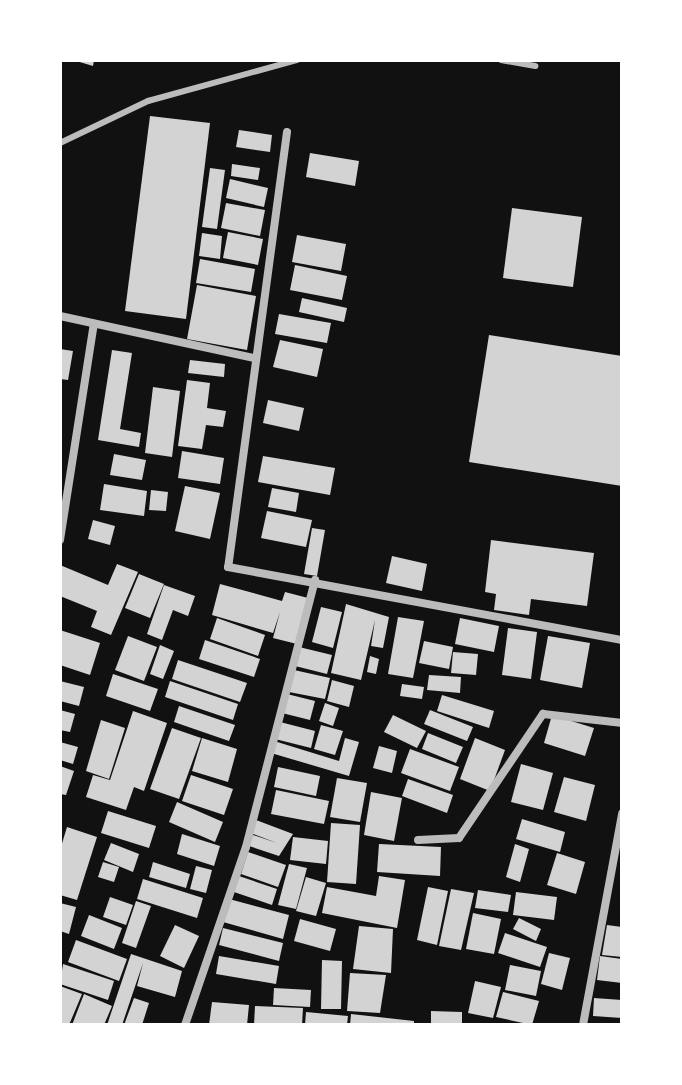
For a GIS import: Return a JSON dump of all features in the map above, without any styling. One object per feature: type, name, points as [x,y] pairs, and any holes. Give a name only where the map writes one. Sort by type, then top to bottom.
[{"type":"street","points":[[287,132],[228,567],[315,580],[622,640]]},
{"type":"street","points":[[60,316],[255,358]]},
{"type":"street","points":[[60,540],[94,324]]},
{"type":"street","points":[[185,1025],[246,847],[315,580]]},
{"type":"street","points":[[418,840],[459,838],[543,714],[622,723]]},
{"type":"street","points":[[583,1025],[622,814]]},
{"type":"lane","points":[[60,143],[148,101],[297,60]]},
{"type":"lane","points":[[501,60],[535,66]]},
{"type":"building","points":[[73,60],[94,60],[93,66]]},
{"type":"building","points":[[150,116],[210,123],[186,319],[125,311]]},
{"type":"building","points":[[239,130],[272,135],[270,152],[236,147]]},
{"type":"building","points":[[310,153],[359,161],[355,186],[306,177]]},
{"type":"building","points":[[232,164],[260,168],[258,180],[231,176]]},
{"type":"building","points":[[210,168],[225,170],[217,229],[202,227]]},
{"type":"building","points":[[230,179],[268,188],[264,207],[226,198]]},
{"type":"building","points":[[226,203],[265,210],[260,236],[221,228]]},
{"type":"building","points":[[512,208],[582,217],[573,287],[503,278]]},
{"type":"building","points":[[228,232],[263,239],[258,265],[223,258]]},
{"type":"building","points":[[202,233],[222,236],[220,259],[199,256]]},
{"type":"building","points":[[297,235],[346,244],[341,271],[292,262]]},
{"type":"building","points":[[200,259],[255,269],[251,292],[196,283]]},
{"type":"building","points":[[295,265],[347,276],[342,300],[290,290]]},
{"type":"building","points":[[197,285],[256,296],[247,350],[187,339]]},
{"type":"building","points":[[302,298],[347,308],[344,322],[299,312]]},
{"type":"building","points":[[279,314],[331,323],[327,343],[275,334]]},
{"type":"building","points":[[489,335],[622,356],[622,486],[469,462]]},
{"type":"building","points":[[280,340],[323,349],[317,377],[273,367]]},
{"type":"building","points":[[60,349],[73,351],[68,380],[60,379]]},
{"type":"building","points":[[112,350],[132,353],[120,429],[141,433],[139,447],[98,440]]},
{"type":"building","points":[[190,360],[225,364],[224,377],[188,373]]},
{"type":"building","points":[[187,380],[210,383],[207,408],[226,411],[223,427],[206,425],[202,449],[178,446]]},
{"type":"building","points":[[153,387],[180,391],[172,457],[145,453]]},
{"type":"building","points":[[268,400],[304,408],[299,431],[263,423]]},
{"type":"building","points":[[182,451],[224,458],[220,484],[178,478]]},
{"type":"building","points":[[114,454],[146,460],[142,480],[110,475]]},
{"type":"building","points":[[263,456],[335,468],[330,495],[258,482]]},
{"type":"building","points":[[104,484],[147,491],[144,516],[100,510]]},
{"type":"building","points":[[185,486],[220,493],[210,539],[175,531]]},
{"type":"building","points":[[272,488],[299,493],[296,512],[268,507]]},
{"type":"building","points":[[151,490],[168,492],[166,511],[149,510]]},
{"type":"building","points":[[267,511],[312,520],[306,547],[261,538]]},
{"type":"building","points":[[93,520],[115,526],[110,545],[88,539]]},
{"type":"building","points":[[312,528],[325,530],[317,576],[304,574]]},
{"type":"building","points":[[491,540],[594,553],[587,606],[531,599],[529,615],[494,610],[496,594],[485,592]]},
{"type":"building","points":[[392,556],[427,564],[422,591],[386,583]]},
{"type":"building","points":[[117,564],[138,572],[111,635],[91,627],[97,611],[60,596],[60,565],[108,585]]},
{"type":"building","points":[[139,574],[164,584],[150,618],[125,608]]},
{"type":"building","points":[[220,584],[282,601],[285,592],[308,598],[297,644],[273,638],[280,612],[273,633],[212,615]]},
{"type":"building","points":[[164,585],[195,596],[188,616],[173,610],[162,640],[147,634]]},
{"type":"building","points":[[346,604],[389,617],[383,648],[371,646],[375,620],[361,680],[331,673]]},
{"type":"building","points":[[321,607],[342,612],[333,648],[312,642]]},
{"type":"building","points":[[398,617],[424,621],[413,678],[388,674]]},
{"type":"building","points":[[217,618],[265,635],[258,656],[210,639]]},
{"type":"building","points":[[460,618],[499,626],[494,652],[455,644]]},
{"type":"building","points":[[508,628],[537,632],[531,679],[502,675]]},
{"type":"building","points":[[60,630],[100,643],[90,675],[60,665]]},
{"type":"building","points":[[128,636],[157,647],[144,681],[115,670]]},
{"type":"building","points":[[548,636],[590,643],[582,688],[540,680]]},
{"type":"building","points":[[205,640],[260,659],[254,677],[199,659]]},
{"type":"building","points":[[424,641],[453,647],[449,669],[419,663]]},
{"type":"building","points":[[160,645],[174,651],[163,679],[150,674]]},
{"type":"building","points":[[299,647],[332,655],[327,674],[295,666]]},
{"type":"building","points":[[453,652],[478,654],[476,675],[451,673]]},
{"type":"building","points":[[370,656],[379,659],[376,674],[367,672]]},
{"type":"building","points":[[178,660],[247,683],[240,702],[172,679]]},
{"type":"building","points":[[294,670],[330,678],[325,699],[289,692]]},
{"type":"building","points":[[113,674],[158,689],[150,711],[106,696]]},
{"type":"building","points":[[429,675],[461,677],[460,693],[427,690]]},
{"type":"building","points":[[332,680],[354,686],[349,707],[327,701]]},
{"type":"building","points":[[60,681],[84,687],[79,706],[60,701]]},
{"type":"building","points":[[170,681],[238,704],[233,720],[165,697]]},
{"type":"building","points":[[402,684],[424,687],[422,699],[400,696]]},
{"type":"building","points":[[287,694],[315,701],[310,720],[282,713]]},
{"type":"building","points":[[442,695],[494,711],[489,728],[437,711]]},
{"type":"building","points":[[325,703],[339,708],[333,726],[319,721]]},
{"type":"building","points":[[179,706],[235,725],[229,741],[174,722]]},
{"type":"building","points":[[60,710],[75,714],[70,732],[60,730]]},
{"type":"building","points":[[430,710],[473,727],[467,741],[424,724]]},
{"type":"building","points":[[133,711],[167,723],[144,791],[134,787],[126,810],[86,797],[93,775],[110,780]]},
{"type":"building","points":[[393,715],[426,731],[417,748],[384,732]]},
{"type":"building","points":[[552,715],[594,728],[585,756],[544,743]]},
{"type":"building","points":[[101,720],[125,728],[109,779],[86,771]]},
{"type":"building","points":[[280,722],[315,731],[311,748],[275,739]]},
{"type":"building","points":[[321,725],[343,731],[335,755],[314,749]]},
{"type":"building","points":[[172,728],[201,738],[179,799],[150,789]]},
{"type":"building","points":[[428,733],[463,747],[456,763],[422,749]]},
{"type":"building","points":[[202,738],[237,749],[228,782],[192,771]]},
{"type":"building","points":[[345,738],[359,742],[349,776],[271,753],[274,741],[339,761]]},
{"type":"building","points":[[475,738],[505,750],[490,791],[460,779]]},
{"type":"building","points":[[60,742],[78,747],[73,764],[60,760]]},
{"type":"building","points":[[379,746],[397,751],[392,773],[373,768]]},
{"type":"building","points":[[410,749],[459,767],[450,791],[401,773]]},
{"type":"building","points":[[521,764],[553,773],[543,810],[511,802]]},
{"type":"building","points":[[60,766],[74,771],[66,795],[60,794]]},
{"type":"building","points":[[278,767],[320,776],[316,796],[274,787]]},
{"type":"building","points":[[191,775],[233,789],[224,815],[182,801]]},
{"type":"building","points":[[564,777],[595,785],[586,821],[554,812]]},
{"type":"building","points":[[337,778],[367,783],[360,822],[330,817]]},
{"type":"building","points":[[408,779],[453,795],[447,813],[402,796]]},
{"type":"building","points":[[276,790],[329,801],[324,824],[271,814]]},
{"type":"building","points":[[371,792],[402,798],[394,841],[364,835]]},
{"type":"building","points":[[177,802],[223,822],[215,842],[169,822]]},
{"type":"building","points":[[108,811],[156,826],[149,848],[101,833]]},
{"type":"building","points":[[522,819],[565,832],[560,852],[516,839]]},
{"type":"building","points":[[256,820],[293,834],[279,856],[249,846],[253,835],[277,843],[251,833]]},
{"type":"building","points":[[331,823],[360,825],[356,884],[327,882]]},
{"type":"building","points":[[67,827],[97,837],[77,900],[60,895],[60,850]]},
{"type":"building","points":[[182,834],[220,846],[214,866],[177,854]]},
{"type":"building","points":[[293,837],[328,841],[326,864],[290,860]]},
{"type":"building","points":[[111,843],[139,854],[133,872],[104,860]]},
{"type":"building","points":[[379,844],[441,847],[440,876],[377,872]]},
{"type":"building","points":[[515,844],[529,849],[520,882],[506,877]]},
{"type":"building","points":[[248,852],[286,865],[278,887],[241,874]]},
{"type":"building","points":[[557,853],[585,862],[576,894],[547,885]]},
{"type":"building","points":[[103,862],[119,867],[114,882],[98,877]]},
{"type":"building","points":[[153,862],[190,874],[186,888],[149,877]]},
{"type":"building","points":[[289,864],[307,868],[296,909],[278,905]]},
{"type":"building","points":[[196,866],[212,870],[206,893],[190,889]]},
{"type":"building","points":[[239,876],[277,889],[272,905],[234,892]]},
{"type":"building","points":[[379,876],[405,880],[397,928],[322,913],[327,887],[376,896]]},
{"type":"building","points":[[306,877],[326,883],[316,916],[296,911]]},
{"type":"building","points":[[143,879],[203,898],[197,918],[137,899]]},
{"type":"building","points":[[428,887],[448,891],[437,945],[417,940]]},
{"type":"building","points":[[451,889],[474,893],[461,950],[439,946]]},
{"type":"building","points":[[478,890],[511,895],[508,912],[475,908]]},
{"type":"building","points":[[516,892],[557,897],[554,920],[513,915]]},
{"type":"building","points":[[110,897],[133,905],[126,925],[103,917]]},
{"type":"building","points":[[229,899],[289,915],[283,939],[223,922]]},
{"type":"building","points":[[136,901],[151,906],[136,948],[122,943]]},
{"type":"building","points":[[60,903],[76,907],[69,934],[60,931]]},
{"type":"building","points":[[473,913],[501,919],[494,954],[466,949]]},
{"type":"building","points":[[89,915],[122,928],[114,949],[81,936]]},
{"type":"building","points":[[519,918],[541,929],[536,941],[513,929]]},
{"type":"building","points":[[300,919],[336,929],[330,951],[294,941]]},
{"type":"building","points":[[175,925],[199,936],[184,968],[160,956]]},
{"type":"building","points":[[607,925],[622,927],[622,957],[602,955]]},
{"type":"building","points":[[359,926],[393,929],[391,973],[353,969]]},
{"type":"building","points":[[223,928],[283,943],[279,961],[219,945]]},
{"type":"building","points":[[505,933],[547,947],[540,967],[498,953]]},
{"type":"building","points":[[76,940],[127,959],[119,981],[68,962]]},
{"type":"building","points":[[549,953],[570,958],[562,990],[541,984]]},
{"type":"building","points":[[131,954],[182,971],[175,997],[137,986],[143,963],[122,1025],[107,1025]]},
{"type":"building","points":[[219,956],[279,966],[276,984],[216,974]]},
{"type":"building","points":[[600,956],[622,959],[622,983],[597,980]]},
{"type":"building","points":[[322,960],[342,961],[341,1009],[321,1009]]},
{"type":"building","points":[[63,964],[114,981],[108,1000],[60,984]]},
{"type":"building","points":[[510,965],[541,971],[536,996],[505,990]]},
{"type":"building","points":[[350,973],[386,975],[380,1013],[347,1011]]},
{"type":"building","points":[[475,981],[501,987],[493,1018],[468,1013]]},
{"type":"building","points":[[60,986],[82,994],[69,1025],[60,1025]]},
{"type":"building","points":[[274,988],[311,990],[310,1007],[273,1005]]},
{"type":"building","points":[[503,992],[539,1001],[532,1025],[496,1017]]},
{"type":"building","points":[[84,994],[112,1006],[104,1025],[72,1025]]},
{"type":"building","points":[[134,998],[149,1003],[142,1025],[124,1025]]},
{"type":"building","points":[[594,998],[622,1000],[622,1018],[593,1016]]},
{"type":"building","points":[[212,1002],[249,1005],[247,1025],[209,1025]]},
{"type":"building","points":[[255,1006],[303,1008],[302,1025],[254,1025]]},
{"type":"building","points":[[431,1011],[462,1012],[462,1025],[431,1025]]},
{"type":"building","points":[[306,1012],[348,1016],[347,1025],[305,1025]]},
{"type":"building","points":[[351,1014],[414,1021],[414,1025],[350,1025]]}]
